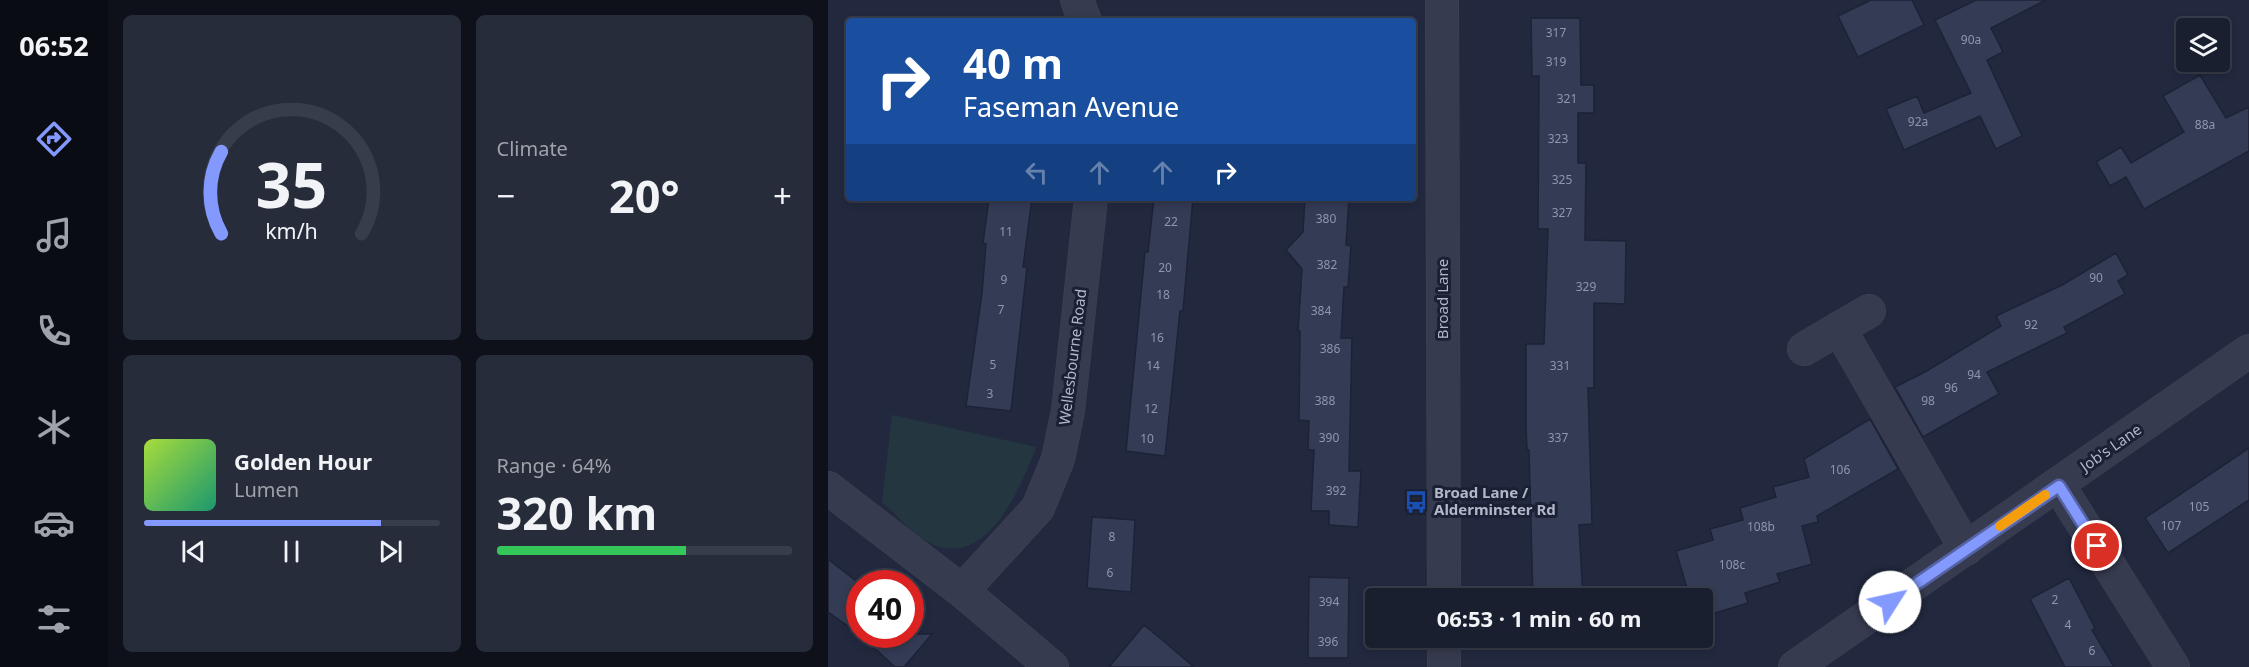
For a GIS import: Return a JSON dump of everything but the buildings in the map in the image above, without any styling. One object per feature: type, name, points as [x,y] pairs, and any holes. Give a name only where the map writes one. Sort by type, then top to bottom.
[{"type":"street","points":[[1077,0],[1084,18]]},
{"type":"street","name":"Broad Lane","points":[[1442,0],[1444,588]]},
{"type":"street","name":"Wellesbourne Road","points":[[963,591],[1038,508],[1058,459],[1068,411],[1091,201]]},
{"type":"street","points":[[1804,349],[1869,311]]},
{"type":"street","points":[[1839,328],[1966,549]]},
{"type":"street","name":"Job's Lane","points":[[1795,667],[2059,486],[2249,351]]},
{"type":"street","points":[[2059,486],[2173,667]]},
{"type":"street","points":[[828,488],[963,591],[1052,667]]},
{"type":"street","points":[[1444,648],[1444,667]]},
{"type":"shaded area","points":[[892,415],[1036,447],[1022,481],[1001,517],[988,532],[973,543],[956,548],[930,543],[915,533],[882,502]]},
{"type":"slow traffic","points":[[2000,526],[2045,495]]},
{"type":"place","name":"Broad Lane / Alderminster Rd","points":[[1416,502]]},
{"type":"route","points":[[1890,602],[2059,486],[2097,546]]}]
